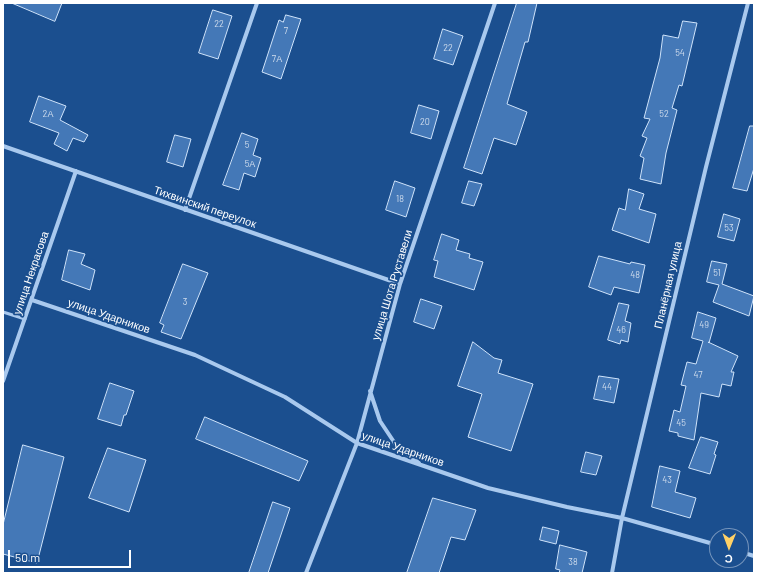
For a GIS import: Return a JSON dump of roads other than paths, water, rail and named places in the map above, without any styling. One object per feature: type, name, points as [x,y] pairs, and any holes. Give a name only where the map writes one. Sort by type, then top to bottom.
[{"type":"street","points":[[186,210],[257,3]]},
{"type":"street","name":"улица Шота Руставели","points":[[306,573],[357,443],[400,284],[495,3]]},
{"type":"street","name":"Планёрная улица","points":[[612,573],[622,518],[706,167],[748,3]]},
{"type":"street","name":"Тихвинский переулок","points":[[3,146],[400,284]]},
{"type":"street","name":"улица Некрасова","points":[[3,381],[76,171]]},
{"type":"street","name":"улица Ударников","points":[[32,300],[195,355],[285,397],[357,443],[488,488],[567,507],[622,518],[709,543]]},
{"type":"street","points":[[370,391],[380,421],[396,445],[421,465]]},
{"type":"lane","points":[[3,312],[25,320]]}]
